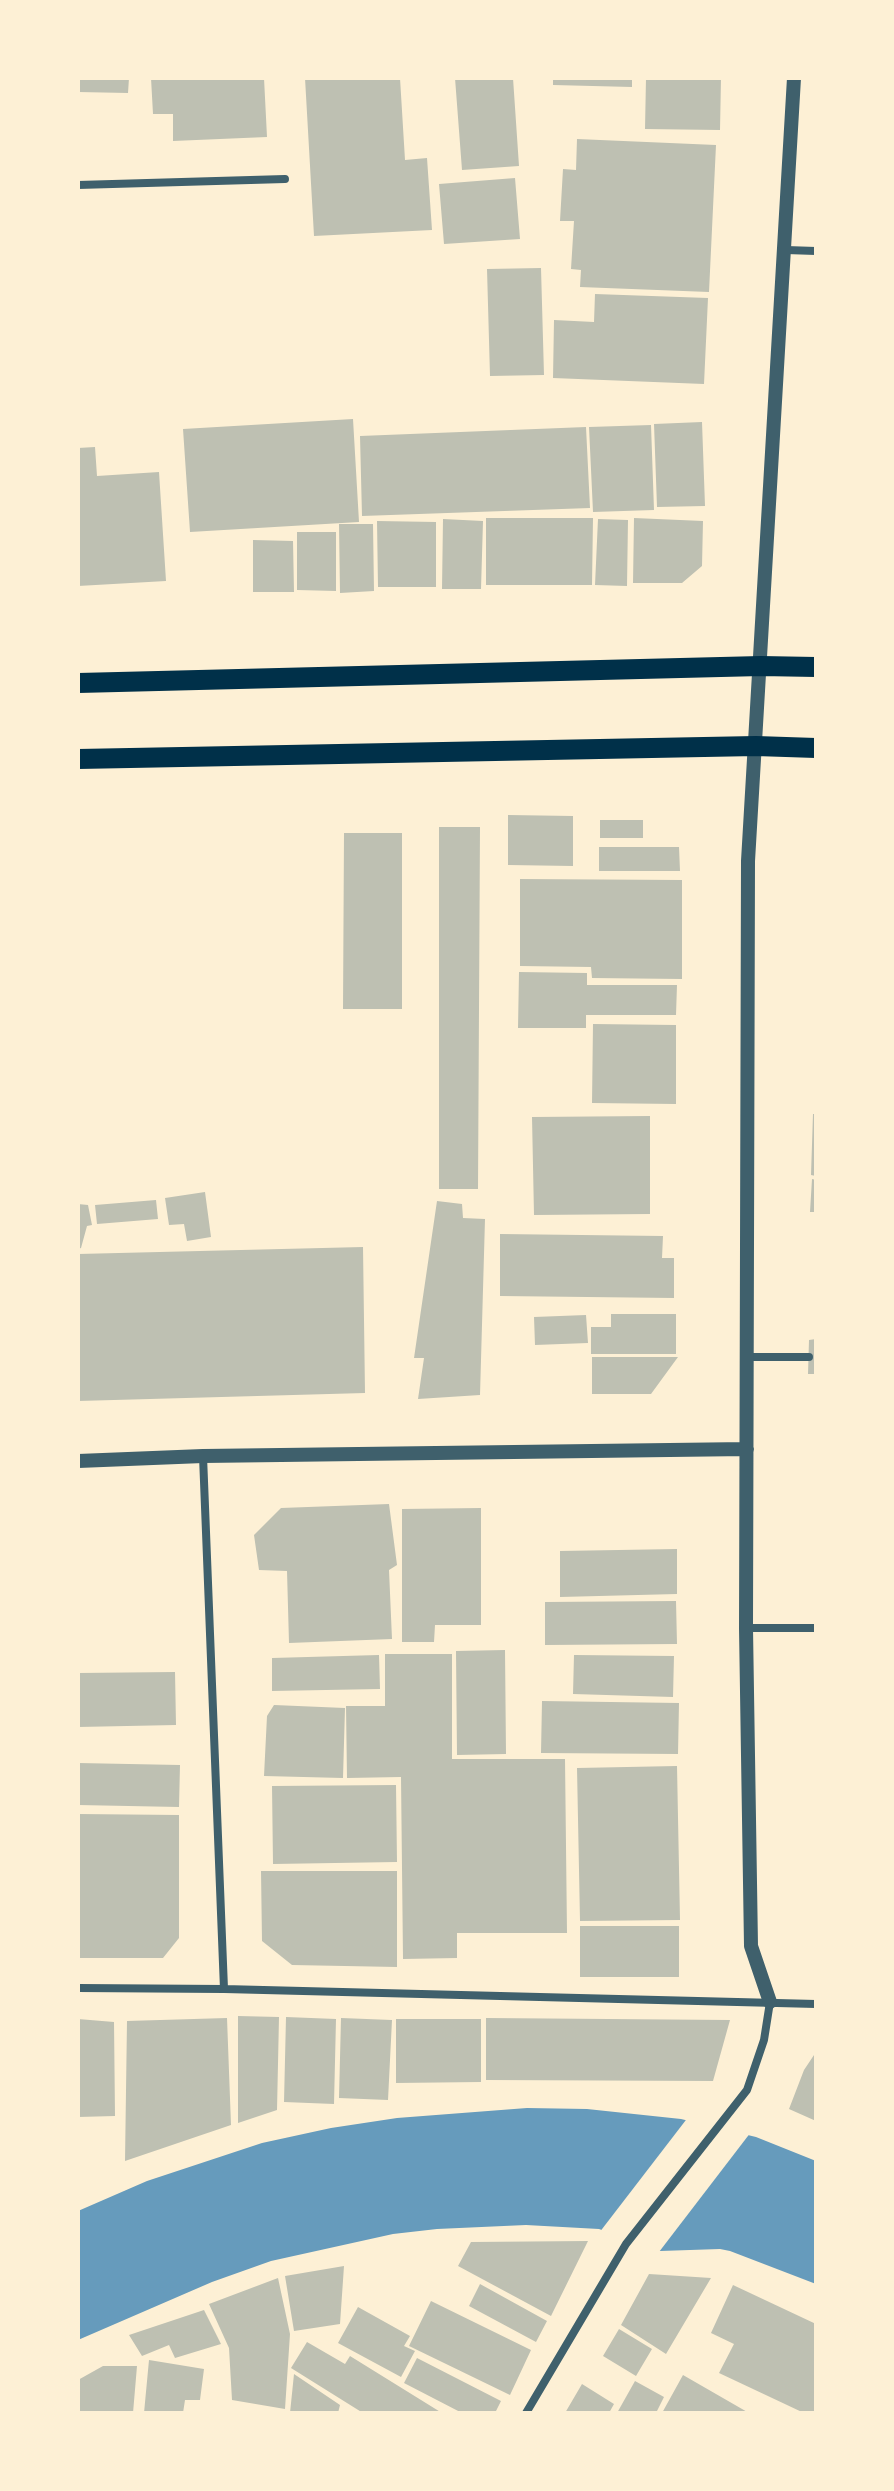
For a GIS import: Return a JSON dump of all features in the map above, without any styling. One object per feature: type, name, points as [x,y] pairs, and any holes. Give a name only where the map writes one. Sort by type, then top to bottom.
[{"type":"main road","points":[[78,683],[816,667]]},
{"type":"main road","points":[[78,759],[756,746],[816,748]]},
{"type":"street","points":[[526,2413],[626,2244],[747,2090],[764,2040],[770,2002],[751,1946],[746,1628],[748,861],[794,78]]},
{"type":"street","points":[[78,185],[285,179]]},
{"type":"street","points":[[786,250],[816,251]]},
{"type":"street","points":[[747,1357],[809,1357]]},
{"type":"street","points":[[78,1461],[203,1456],[747,1449]]},
{"type":"street","points":[[203,1456],[224,1989]]},
{"type":"street","points":[[746,1628],[816,1628]]},
{"type":"street","points":[[78,1988],[816,2004]]},
{"type":"water","points":[[527,2108],[587,2109],[681,2119],[756,2137],[816,2161],[816,2284],[730,2251],[660,2251],[599,2229],[526,2225],[437,2229],[393,2234],[271,2261],[212,2282],[78,2340],[78,2211],[147,2181],[262,2143],[397,2118]]},
{"type":"pier","points":[[689,2116],[751,2132],[659,2252],[599,2233]]},
{"type":"building","points":[[78,78],[129,78],[128,93],[78,92]]},
{"type":"building","points":[[151,78],[264,78],[267,137],[173,141],[173,114],[153,114]]},
{"type":"building","points":[[305,78],[400,78],[405,160],[427,158],[432,230],[314,236]]},
{"type":"building","points":[[455,78],[513,78],[519,166],[462,170]]},
{"type":"building","points":[[553,78],[632,78],[632,87],[553,85]]},
{"type":"building","points":[[646,78],[721,78],[720,130],[645,129]]},
{"type":"building","points":[[577,139],[716,145],[709,292],[580,287],[581,270],[571,269],[574,221],[560,221],[563,169],[576,170]]},
{"type":"building","points":[[515,178],[520,239],[444,244],[439,184]]},
{"type":"building","points":[[541,268],[544,375],[490,376],[487,269]]},
{"type":"building","points":[[595,294],[708,298],[704,384],[553,378],[554,320],[594,322]]},
{"type":"building","points":[[353,419],[359,522],[190,532],[183,429]]},
{"type":"building","points":[[702,422],[705,506],[657,507],[654,424]]},
{"type":"building","points":[[651,425],[654,510],[593,512],[589,427]]},
{"type":"building","points":[[586,427],[590,508],[362,516],[360,436]]},
{"type":"building","points":[[95,447],[97,476],[159,472],[166,581],[78,586],[78,448]]},
{"type":"building","points":[[486,518],[593,518],[592,585],[486,585]]},
{"type":"building","points":[[634,518],[703,521],[702,566],[682,583],[633,583]]},
{"type":"building","points":[[443,519],[483,521],[481,589],[442,589]]},
{"type":"building","points":[[598,519],[628,520],[627,586],[595,585]]},
{"type":"building","points":[[377,521],[436,522],[436,587],[378,587]]},
{"type":"building","points":[[339,524],[373,524],[374,591],[340,593]]},
{"type":"building","points":[[297,532],[336,532],[336,591],[297,590]]},
{"type":"building","points":[[253,540],[293,541],[294,592],[253,592]]},
{"type":"building","points":[[508,815],[573,816],[573,866],[508,865]]},
{"type":"building","points":[[600,820],[643,820],[643,838],[600,838]]},
{"type":"building","points":[[439,827],[480,827],[478,1189],[439,1189]]},
{"type":"building","points":[[344,833],[402,833],[402,1009],[343,1009]]},
{"type":"building","points":[[599,847],[679,847],[680,871],[599,871]]},
{"type":"building","points":[[520,879],[682,880],[682,979],[592,978],[591,967],[520,966]]},
{"type":"building","points":[[519,972],[587,973],[587,985],[677,985],[676,1015],[586,1015],[586,1028],[518,1028]]},
{"type":"building","points":[[593,1024],[676,1025],[676,1104],[592,1103]]},
{"type":"building","points":[[813,1114],[816,1114],[816,1176],[811,1175]]},
{"type":"building","points":[[650,1116],[650,1214],[534,1215],[532,1117]]},
{"type":"building","points":[[812,1179],[816,1180],[816,1212],[810,1212]]},
{"type":"building","points":[[205,1192],[211,1237],[187,1241],[184,1224],[169,1225],[165,1198]]},
{"type":"building","points":[[156,1200],[158,1219],[97,1224],[95,1205]]},
{"type":"building","points":[[437,1201],[462,1204],[463,1218],[485,1219],[480,1395],[418,1399],[424,1358],[414,1358]]},
{"type":"building","points":[[78,1204],[88,1205],[92,1225],[87,1226],[81,1248],[78,1249]]},
{"type":"building","points":[[500,1234],[663,1236],[662,1258],[674,1258],[674,1298],[500,1296]]},
{"type":"building","points":[[363,1247],[365,1393],[78,1401],[78,1254]]},
{"type":"building","points":[[611,1314],[676,1314],[676,1354],[591,1354],[591,1327],[611,1327]]},
{"type":"building","points":[[586,1315],[588,1343],[535,1345],[534,1317]]},
{"type":"building","points":[[816,1339],[816,1374],[808,1374],[809,1340]]},
{"type":"building","points":[[592,1357],[678,1357],[651,1394],[592,1394]]},
{"type":"building","points":[[389,1504],[397,1565],[389,1570],[392,1639],[289,1643],[287,1571],[259,1570],[254,1535],[281,1508]]},
{"type":"building","points":[[481,1508],[481,1625],[435,1625],[434,1642],[402,1642],[402,1509]]},
{"type":"building","points":[[677,1549],[677,1594],[560,1597],[560,1551]]},
{"type":"building","points":[[676,1601],[677,1644],[545,1645],[545,1602]]},
{"type":"building","points":[[505,1650],[506,1754],[457,1755],[456,1651]]},
{"type":"building","points":[[385,1654],[452,1654],[452,1759],[565,1759],[567,1933],[457,1933],[457,1958],[403,1959],[401,1777],[347,1778],[346,1706],[385,1706]]},
{"type":"building","points":[[379,1655],[380,1689],[272,1691],[272,1658]]},
{"type":"building","points":[[574,1655],[674,1656],[673,1697],[573,1694]]},
{"type":"building","points":[[175,1672],[176,1725],[78,1727],[78,1673]]},
{"type":"building","points":[[542,1701],[679,1703],[678,1754],[541,1753]]},
{"type":"building","points":[[274,1705],[345,1708],[343,1778],[264,1776],[267,1716]]},
{"type":"building","points":[[78,1763],[180,1765],[179,1807],[78,1805]]},
{"type":"building","points":[[677,1766],[680,1920],[580,1921],[577,1768]]},
{"type":"building","points":[[396,1785],[397,1862],[273,1864],[272,1786]]},
{"type":"building","points":[[78,1814],[179,1815],[179,1938],[163,1958],[78,1958]]},
{"type":"building","points":[[261,1871],[397,1871],[397,1967],[292,1965],[262,1941]]},
{"type":"building","points":[[580,1926],[679,1926],[679,1977],[580,1977]]},
{"type":"building","points":[[238,2016],[279,2017],[277,2110],[238,2123]]},
{"type":"building","points":[[286,2017],[336,2019],[334,2104],[284,2102]]},
{"type":"building","points":[[227,2018],[231,2125],[125,2161],[127,2021]]},
{"type":"building","points":[[341,2018],[392,2020],[388,2100],[339,2098]]},
{"type":"building","points":[[486,2018],[730,2020],[713,2081],[486,2080]]},
{"type":"building","points":[[78,2019],[114,2022],[115,2116],[78,2117]]},
{"type":"building","points":[[396,2019],[481,2019],[481,2082],[396,2083]]},
{"type":"building","points":[[816,2052],[816,2121],[789,2109],[804,2070]]},
{"type":"building","points":[[588,2241],[551,2316],[458,2266],[471,2242]]},
{"type":"building","points":[[344,2266],[340,2324],[294,2331],[285,2276]]},
{"type":"building","points":[[649,2274],[711,2278],[666,2354],[621,2325]]},
{"type":"building","points":[[278,2278],[290,2334],[285,2409],[232,2400],[229,2348],[209,2304]]},
{"type":"building","points":[[480,2284],[547,2321],[536,2342],[469,2306]]},
{"type":"building","points":[[733,2285],[816,2324],[816,2413],[804,2413],[719,2373],[734,2344],[711,2333]]},
{"type":"building","points":[[431,2301],[531,2350],[510,2395],[409,2346]]},
{"type":"building","points":[[358,2307],[410,2336],[404,2346],[415,2351],[401,2377],[338,2343]]},
{"type":"building","points":[[204,2310],[221,2344],[175,2358],[169,2345],[142,2356],[129,2335]]},
{"type":"building","points":[[619,2329],[652,2349],[636,2376],[603,2356]]},
{"type":"building","points":[[307,2342],[345,2364],[350,2356],[442,2413],[363,2413],[291,2368]]},
{"type":"building","points":[[417,2358],[501,2401],[495,2413],[462,2413],[404,2383]]},
{"type":"building","points":[[149,2360],[204,2369],[200,2400],[185,2400],[183,2413],[144,2413]]},
{"type":"building","points":[[103,2366],[137,2366],[133,2413],[78,2413],[78,2380]]},
{"type":"building","points":[[294,2374],[340,2405],[338,2413],[290,2413]]},
{"type":"building","points":[[683,2375],[749,2413],[662,2413]]},
{"type":"building","points":[[635,2381],[664,2397],[656,2413],[617,2413]]},
{"type":"building","points":[[582,2384],[614,2404],[609,2413],[565,2413]]}]
